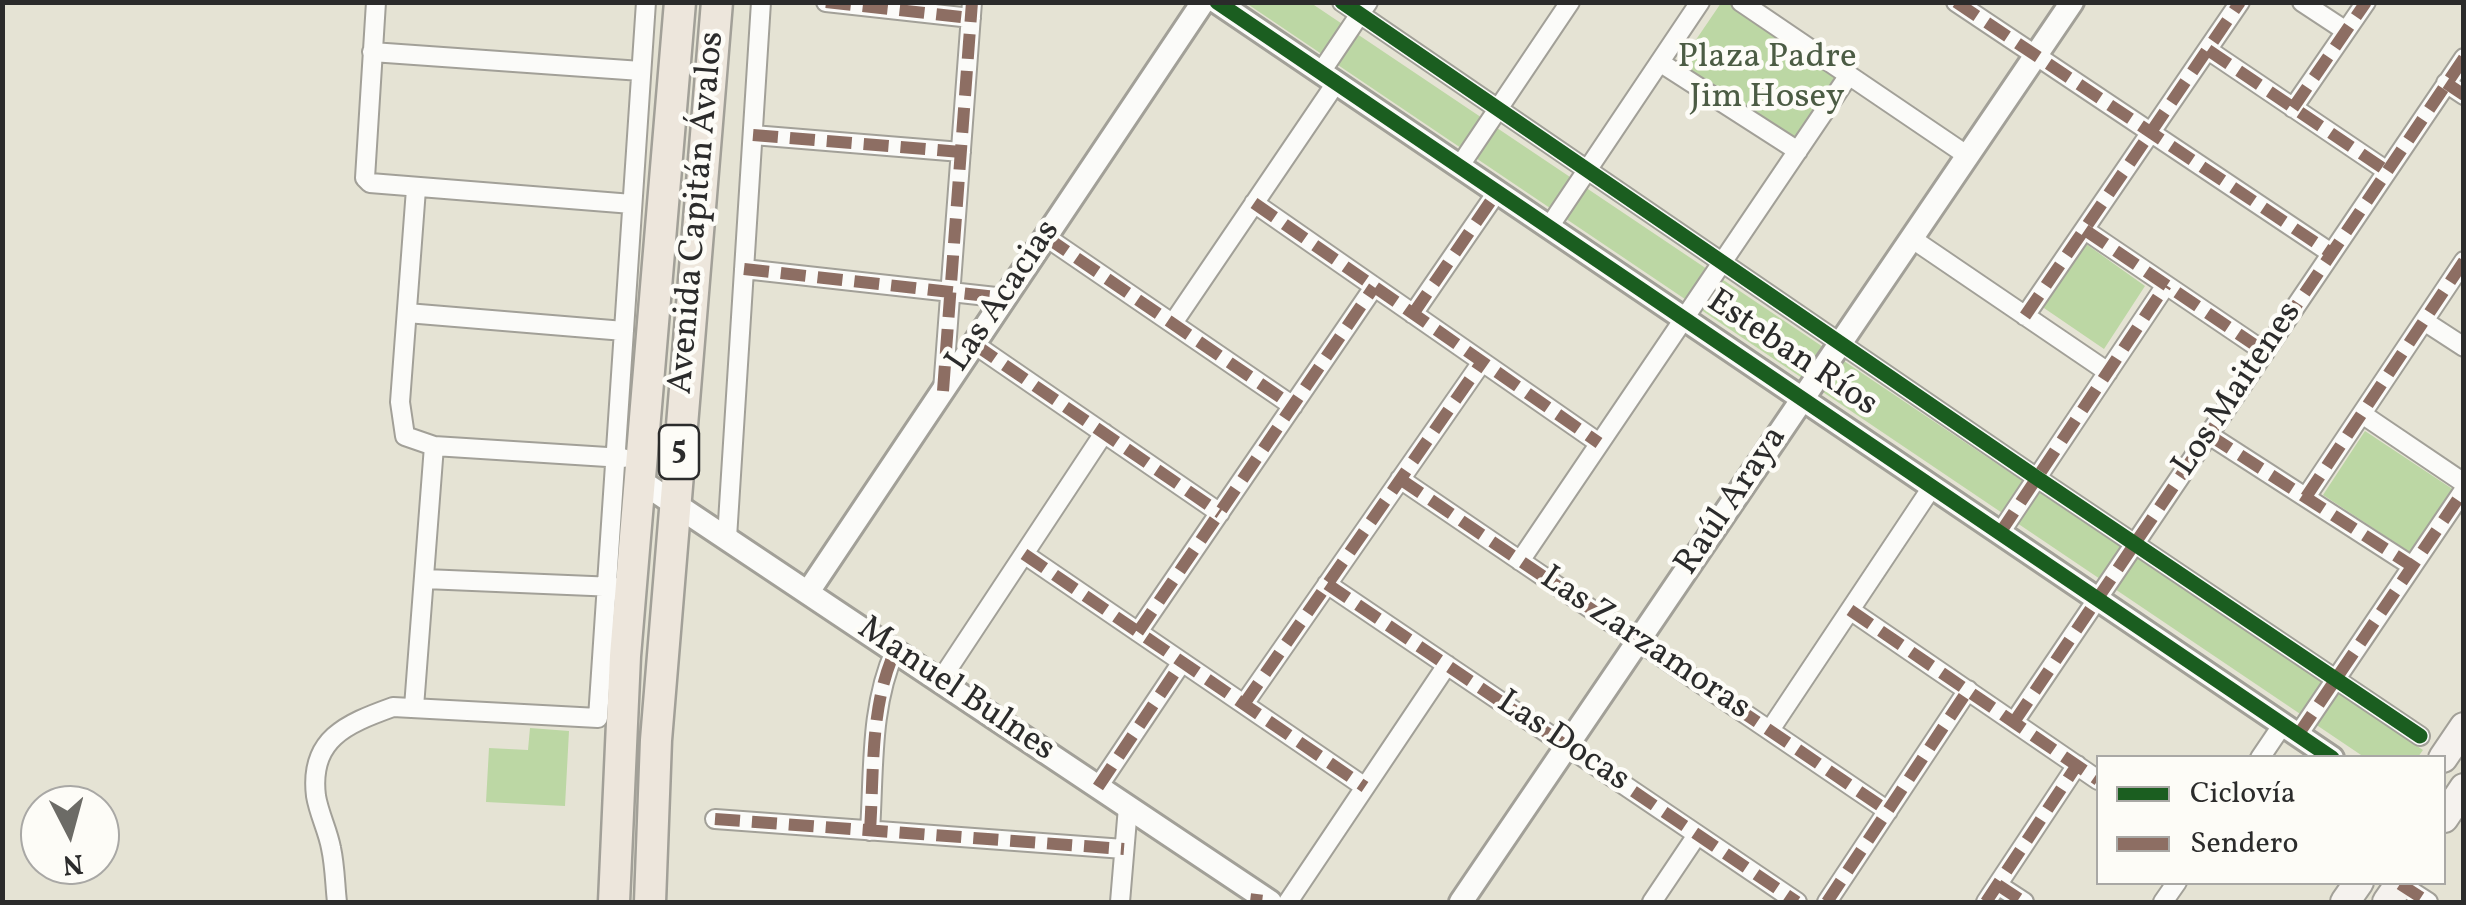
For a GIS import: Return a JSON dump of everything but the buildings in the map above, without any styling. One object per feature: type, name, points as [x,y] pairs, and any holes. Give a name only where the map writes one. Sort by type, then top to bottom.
[{"type":"highway","name":"Avenida Capitán Ávalos","points":[[614,902],[620,723],[619,587],[680,2]]},
{"type":"highway","name":"Avenida Capitán Ávalos","points":[[650,902],[656,740],[717,2]]},
{"type":"main road","points":[[2445,755],[2464,727]]},
{"type":"main road","points":[[2446,815],[2464,788]]},
{"type":"street","points":[[376,2],[364,178],[370,183],[632,204]]},
{"type":"street","name":"Avenida Capitán Ávalos","points":[[632,465],[624,330],[646,2]]},
{"type":"street","name":"Avenida Capitán Ávalos","points":[[727,538],[761,2]]},
{"type":"street","points":[[826,2],[972,10],[942,391]]},
{"type":"street","name":"Las Acacias","points":[[808,592],[1203,2]]},
{"type":"street","name":"Esteban Ríos","points":[[1217,2],[2328,755]]},
{"type":"street","name":"Esteban Ríos","points":[[1342,2],[1364,8],[1588,171],[2420,736]]},
{"type":"street","points":[[1550,227],[1700,2]]},
{"type":"street","points":[[1956,2],[2331,253]]},
{"type":"street","name":"Raúl Araya","points":[[1461,902],[2072,2]]},
{"type":"street","points":[[2025,316],[2240,2]]},
{"type":"street","points":[[2302,2],[2346,32]]},
{"type":"street","points":[[2293,108],[2366,2]]},
{"type":"street","points":[[1459,166],[1569,3]]},
{"type":"street","points":[[1742,3],[1968,156]]},
{"type":"street","points":[[1172,323],[1254,204],[1329,78],[1364,8]]},
{"type":"street","points":[[2208,50],[2387,171]]},
{"type":"street","points":[[372,52],[642,71]]},
{"type":"street","name":"Los Maitenes","points":[[2014,722],[2464,58]]},
{"type":"street","points":[[1662,63],[1798,151]]},
{"type":"street","points":[[1520,560],[1849,75]]},
{"type":"street","points":[[2446,83],[2464,95]]},
{"type":"street","points":[[753,135],[961,152]]},
{"type":"street","points":[[416,189],[407,313],[624,330]]},
{"type":"street","points":[[1414,314],[1497,192]]},
{"type":"street","points":[[1254,204],[1598,443]]},
{"type":"street","points":[[2084,230],[2264,352]]},
{"type":"street","points":[[1046,237],[1293,406]]},
{"type":"street","points":[[1911,238],[2108,372]]},
{"type":"street","points":[[2306,498],[2464,262]]},
{"type":"street","points":[[744,269],[1005,298]]},
{"type":"street","points":[[2000,533],[2166,285]]},
{"type":"street","points":[[1138,632],[1374,287]]},
{"type":"street","name":"Manuel Bulnes","points":[[407,313],[400,402],[403,431],[409,440],[434,446],[632,465],[675,502],[727,538],[1261,900]]},
{"type":"street","points":[[2424,321],[2464,347]]},
{"type":"street","points":[[974,344],[1220,513]]},
{"type":"street","points":[[1244,704],[1482,362]]},
{"type":"street","points":[[2263,755],[2336,679],[2464,487],[2362,414]]},
{"type":"street","points":[[940,681],[1104,433]]},
{"type":"street","points":[[2208,434],[2412,566]]},
{"type":"street","points":[[337,902],[332,849],[316,797],[317,760],[333,735],[362,718],[392,707],[414,707],[434,446]]},
{"type":"street","name":"Las Zarzamoras","points":[[1400,479],[1888,811]]},
{"type":"street","points":[[1770,730],[1932,487]]},
{"type":"street","points":[[1024,554],[1365,787]]},
{"type":"street","points":[[425,579],[619,587]]},
{"type":"street","name":"Las Docas","points":[[1328,584],[1797,902]]},
{"type":"street","name":"Avenida Capitán Ávalos","points":[[414,707],[598,718],[619,587]]},
{"type":"street","points":[[1850,610],[2096,778]]},
{"type":"street","points":[[870,830],[880,692],[895,650]]},
{"type":"street","points":[[1098,787],[1182,662]]},
{"type":"street","points":[[1288,902],[1446,665]]},
{"type":"street","points":[[1827,902],[1968,690]]},
{"type":"street","points":[[1986,902],[2078,765]]},
{"type":"street","points":[[1120,902],[1128,807]]},
{"type":"street","points":[[714,819],[1124,849]]},
{"type":"street","points":[[1652,902],[1697,835]]},
{"type":"street","points":[[1998,885],[2024,902]]},
{"type":"street","points":[[2403,885],[2428,902]]},
{"type":"green space","name":"Plaza Padre Jim Hosey","points":[[1733,2],[1845,78],[1794,153],[1674,72],[1721,3]]},
{"type":"green space","points":[[1246,3],[1311,3],[2423,750],[2419,755],[2361,755]]},
{"type":"green space","points":[[2082,241],[2145,286],[2104,349],[2041,306]]},
{"type":"green space","points":[[2365,431],[2457,492],[2414,555],[2323,495]]},
{"type":"green space","points":[[530,728],[569,731],[565,806],[486,802],[489,748],[528,750]]},
{"type":"marked path","points":[[826,2],[971,18]]},
{"type":"marked path","points":[[943,391],[972,2]]},
{"type":"marked path","points":[[1956,2],[2331,253]]},
{"type":"marked path","points":[[2025,316],[2240,2]]},
{"type":"marked path","points":[[2293,108],[2366,2]]},
{"type":"marked path","points":[[2208,50],[2387,171]]},
{"type":"marked path","points":[[2014,722],[2464,58]]},
{"type":"marked path","points":[[2446,83],[2464,95]]},
{"type":"marked path","points":[[753,135],[961,152]]},
{"type":"marked path","points":[[1413,314],[1497,192]]},
{"type":"marked path","points":[[1254,203],[1599,443]]},
{"type":"marked path","points":[[2085,230],[2265,352]]},
{"type":"marked path","points":[[1046,237],[1293,406]]},
{"type":"marked path","points":[[2306,497],[2464,261]]},
{"type":"marked path","points":[[744,269],[1005,298]]},
{"type":"marked path","points":[[2000,533],[2166,285]]},
{"type":"marked path","points":[[1138,632],[1374,287]]},
{"type":"marked path","points":[[974,344],[1220,513]]},
{"type":"marked path","points":[[1244,704],[1482,362]]},
{"type":"marked path","points":[[2209,435],[2412,566]]},
{"type":"marked path","points":[[1400,479],[1888,811]]},
{"type":"marked path","points":[[2298,735],[2464,490]]},
{"type":"marked path","points":[[1024,554],[1365,787]]},
{"type":"marked path","points":[[1327,584],[1797,902]]},
{"type":"marked path","points":[[1850,610],[2096,779]]},
{"type":"marked path","points":[[870,831],[877,716],[895,651]]},
{"type":"marked path","points":[[1098,787],[1182,662]]},
{"type":"marked path","points":[[1827,902],[1968,690]]},
{"type":"marked path","points":[[1986,902],[2077,765]]},
{"type":"marked path","points":[[715,819],[1124,849]]},
{"type":"marked path","points":[[1998,885],[2024,902]]},
{"type":"marked path","points":[[2402,885],[2428,902]]},
{"type":"marked path","points":[[1256,902],[1257,894]]},
{"type":"cycle path","points":[[1217,2],[2328,755]]},
{"type":"cycle path","points":[[1342,2],[2420,736]]}]
